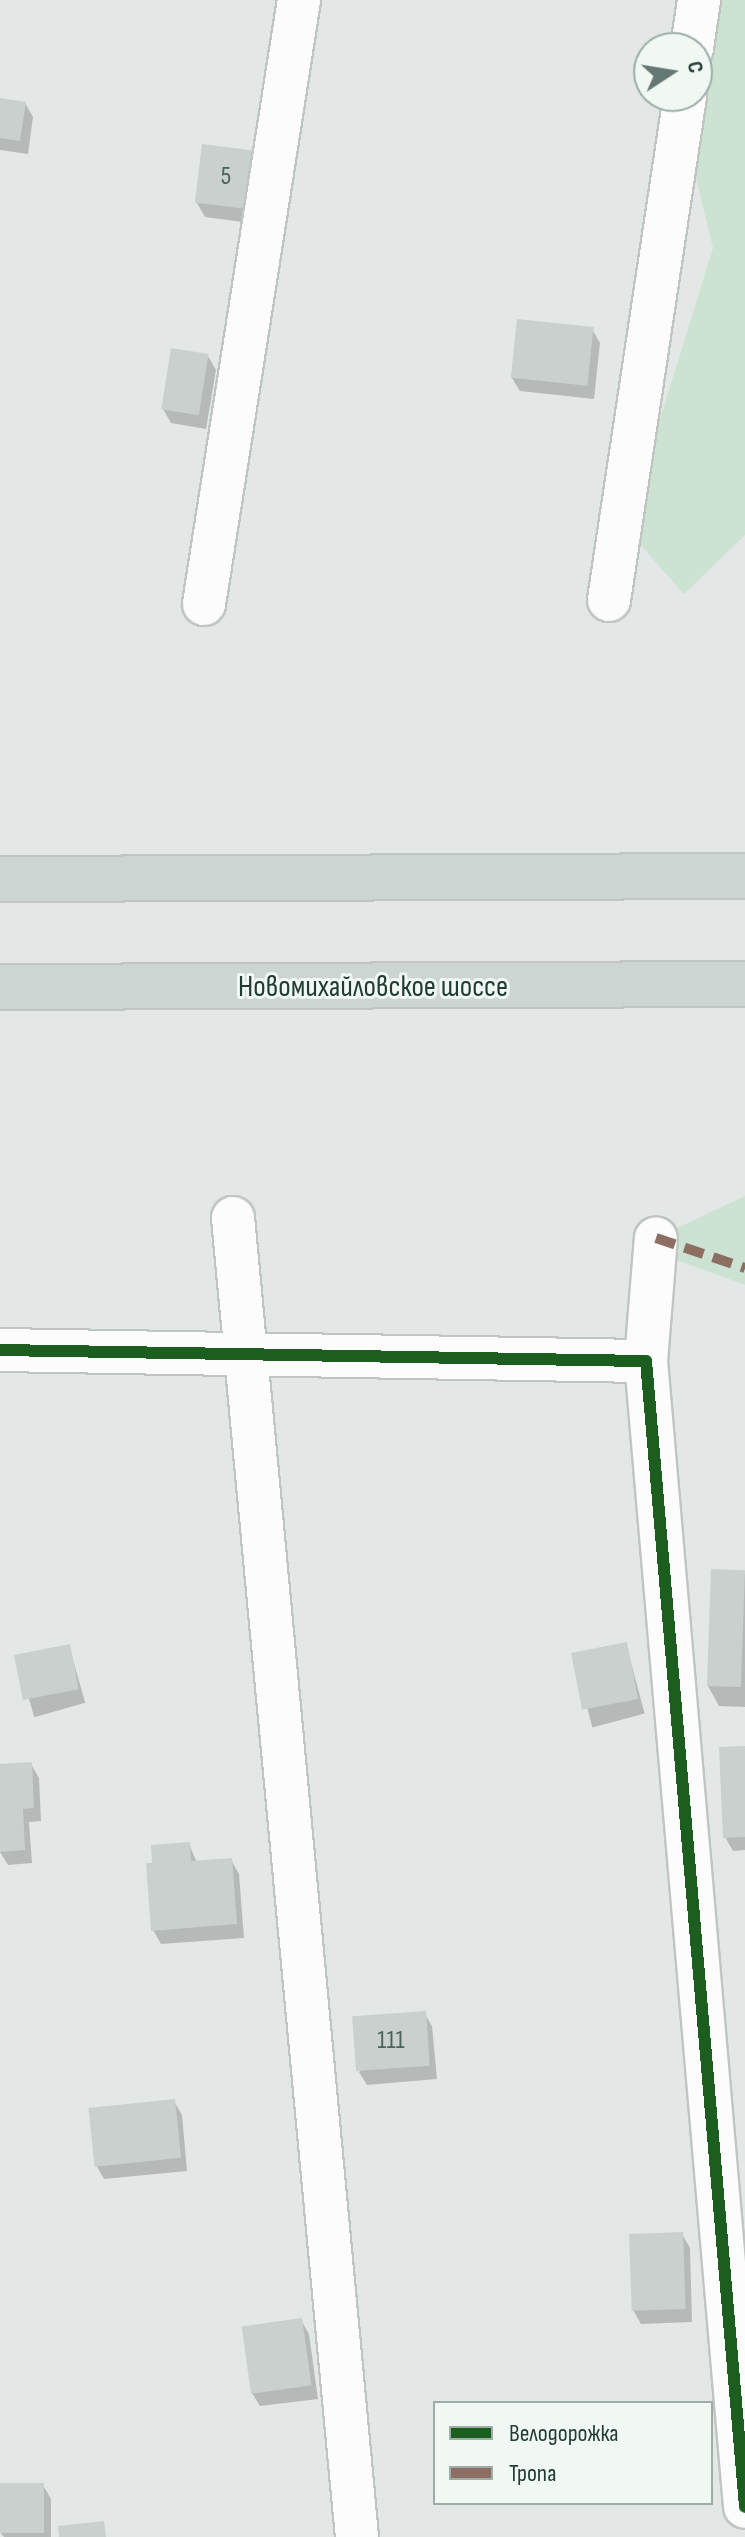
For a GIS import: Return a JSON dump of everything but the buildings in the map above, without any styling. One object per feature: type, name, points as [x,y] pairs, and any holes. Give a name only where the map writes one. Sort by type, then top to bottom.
[{"type":"main road","points":[[0,879],[745,876]]},
{"type":"main road","name":"Новомихайловское шоссе","points":[[0,987],[745,984]]},
{"type":"street","points":[[204,604],[299,0]]},
{"type":"street","points":[[694,32],[699,0]]},
{"type":"street","points":[[609,600],[683,112]]},
{"type":"street","points":[[233,1218],[357,2537]]},
{"type":"street","points":[[656,1238],[646,1361],[745,2507]]},
{"type":"street","points":[[0,1350],[646,1361]]},
{"type":"green space","points":[[717,0],[745,0],[745,535],[684,594],[626,529],[713,248],[688,145],[695,112],[713,112],[711,32]]},
{"type":"green space","points":[[745,1196],[745,1285],[655,1252],[656,1238]]},
{"type":"marked path","points":[[656,1238],[745,1268]]},
{"type":"cycle path","points":[[0,1350],[646,1361],[745,2507]]}]
